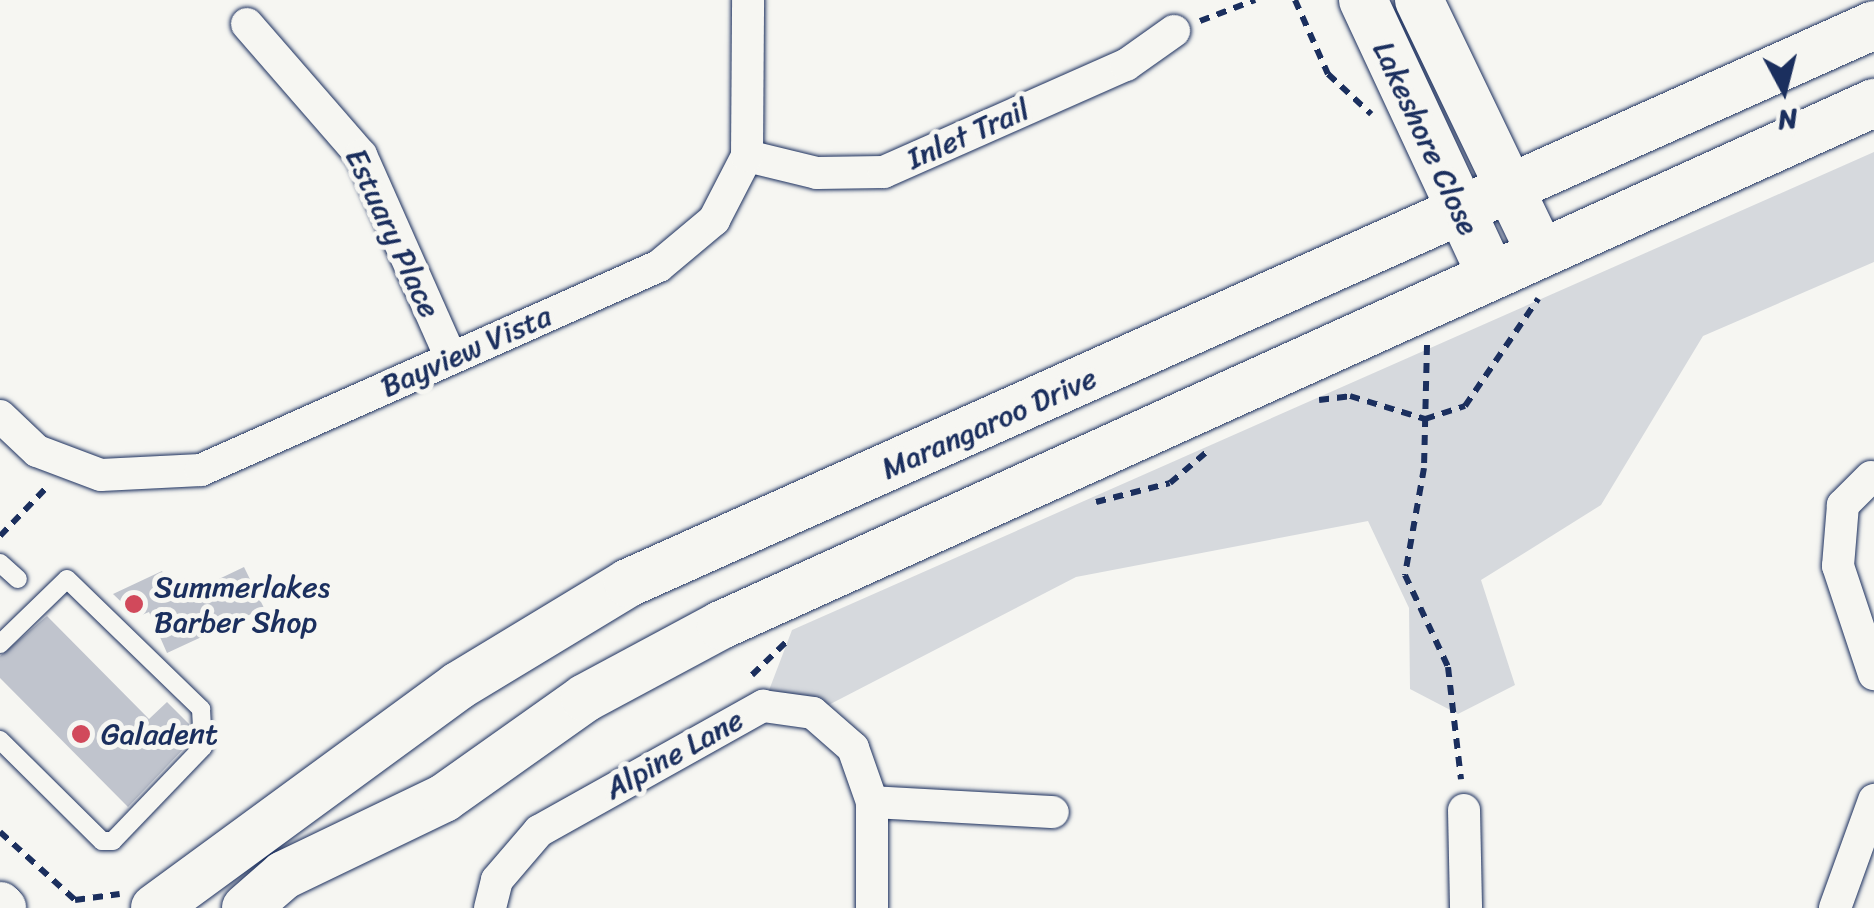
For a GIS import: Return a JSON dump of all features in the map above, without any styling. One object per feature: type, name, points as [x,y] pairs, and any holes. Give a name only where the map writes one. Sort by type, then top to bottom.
[{"type":"main road","name":"Lakeshore Close","points":[[1363,0],[1491,275]]},
{"type":"main road","name":"Lakeshore Close","points":[[1419,0],[1504,191],[1550,270]]},
{"type":"main road","name":"Marangaroo Drive","points":[[141,898],[458,686],[628,583],[1874,25]]},
{"type":"main road","points":[[246,908],[284,876],[444,798],[585,698],[722,624],[1491,275],[1550,270],[1874,103]]},
{"type":"street","name":"Bayview Vista","points":[[0,416],[68,466],[150,479],[201,470],[660,266],[714,220],[747,156],[748,0]]},
{"type":"street","name":"Estuary Place","points":[[247,24],[361,155],[451,358]]},
{"type":"street","name":"Inlet Trail","points":[[747,156],[817,173],[884,172],[1126,65],[1174,31]]},
{"type":"street","points":[[1871,477],[1842,505],[1838,566],[1874,674]]},
{"type":"street","name":"Alpine Lane","points":[[490,908],[496,880],[539,831],[763,706],[813,712],[854,748],[872,802],[872,908]]},
{"type":"street","points":[[1835,908],[1874,800]]},
{"type":"street","points":[[872,802],[1053,812]]},
{"type":"street","points":[[1464,810],[1466,908]]},
{"type":"lane","points":[[0,563],[18,579]]},
{"type":"lane","points":[[0,644],[67,579],[201,710],[203,747],[112,841],[102,841],[0,740]]},
{"type":"path","points":[[1174,31],[1254,0]]},
{"type":"path","points":[[1295,0],[1328,74],[1380,120]]},
{"type":"path","points":[[1302,402],[1350,396],[1425,419],[1465,406],[1530,309],[1550,270]]},
{"type":"path","points":[[1419,308],[1430,371],[1405,575],[1448,666],[1464,810]]},
{"type":"path","points":[[1088,504],[1170,482],[1220,441]]},
{"type":"path","points":[[0,536],[68,466]]},
{"type":"path","points":[[737,690],[798,630]]},
{"type":"path","points":[[0,832],[75,900],[141,898]]},
{"type":"shaded area","points":[[1874,152],[1874,262],[1703,336],[1601,505],[1481,580],[1515,685],[1458,714],[1410,689],[1409,608],[1368,521],[1076,577],[813,713],[763,706],[792,630]]},
{"type":"building","points":[[244,567],[264,608],[167,653],[149,612],[137,617],[113,594],[162,571],[175,600]]},
{"type":"building","points":[[47,616],[149,719],[167,702],[189,724],[190,742],[128,807],[0,678],[0,656]]},
{"type":"place","name":"Summerlakes Barber Shop","points":[[134,604]]},
{"type":"place","name":"Galadent","points":[[81,734]]}]
